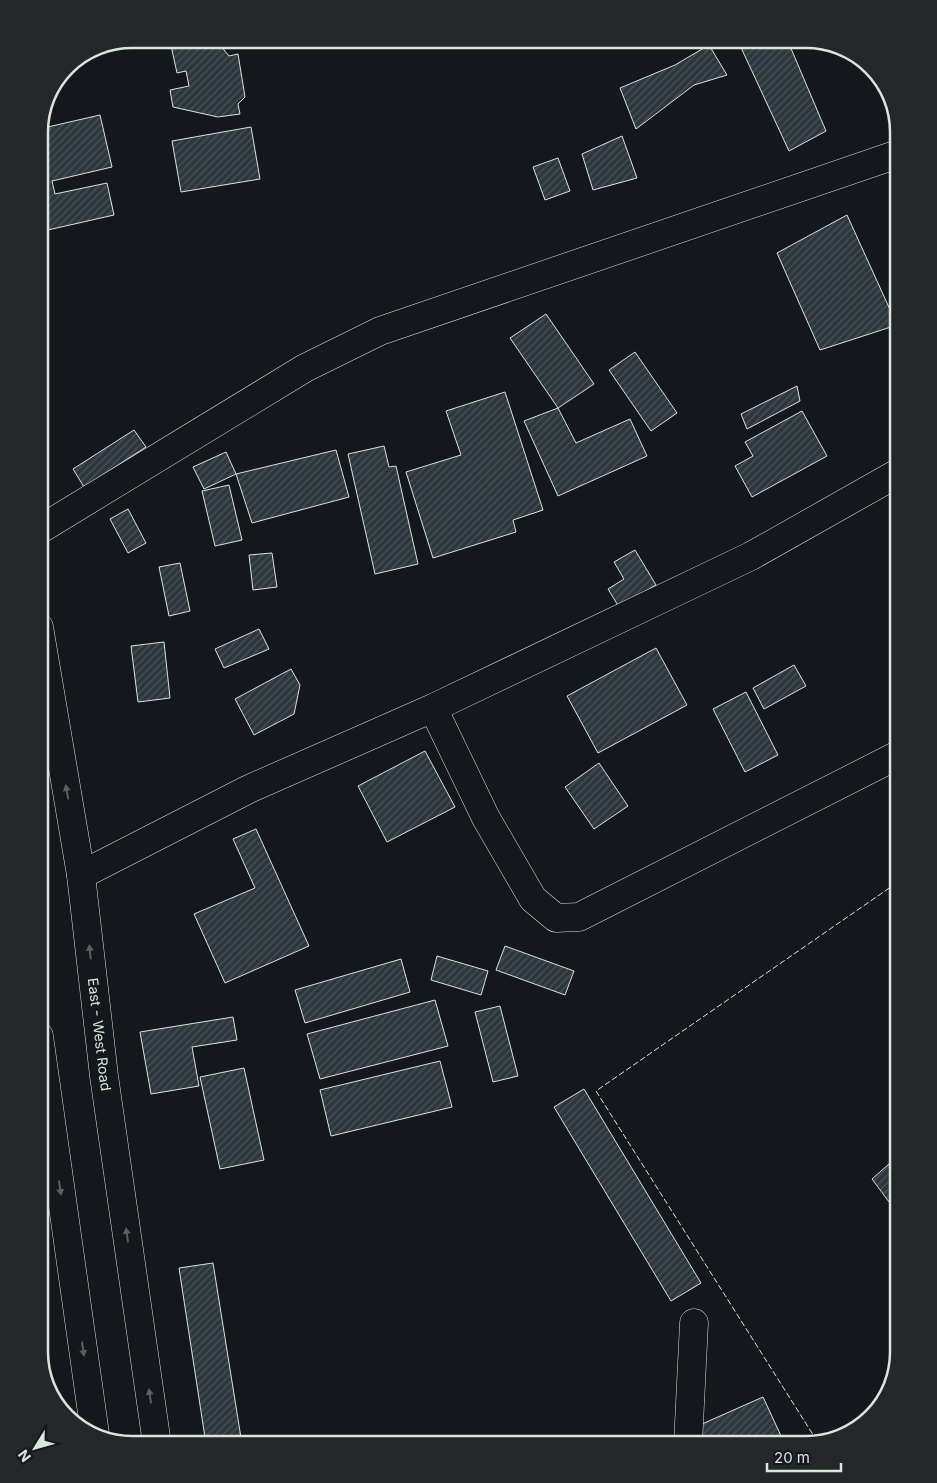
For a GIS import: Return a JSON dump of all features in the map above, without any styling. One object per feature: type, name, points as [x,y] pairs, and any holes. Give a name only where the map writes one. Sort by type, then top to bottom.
[{"type":"street","points":[[48,525],[305,368],[380,330],[890,157]]},
{"type":"street","points":[[81,875],[249,790],[434,708],[751,556],[890,478]]},
{"type":"street","name":"East - West Road","points":[[48,680],[81,875],[104,1076],[156,1435]]},
{"type":"street","points":[[434,708],[486,818],[533,899],[556,918],[580,917],[890,759]]},
{"type":"street","points":[[48,1100],[94,1427]]},
{"type":"street","points":[[688,1436],[694,1323]]},
{"type":"building","points":[[172,48],[222,48],[229,56],[238,54],[245,97],[238,104],[240,114],[218,117],[173,107],[170,90],[189,86],[186,71],[177,73]]},
{"type":"building","points":[[704,48],[711,48],[727,75],[694,85],[636,129],[620,88],[675,65]]},
{"type":"building","points":[[741,48],[791,48],[826,131],[789,151]]},
{"type":"building","points":[[100,115],[112,167],[52,181],[55,194],[107,183],[114,215],[48,230],[48,127]]},
{"type":"building","points":[[251,127],[260,179],[181,192],[172,141]]},
{"type":"building","points":[[622,136],[637,178],[593,190],[582,154]]},
{"type":"building","points":[[558,158],[570,191],[545,200],[533,167]]},
{"type":"building","points":[[847,215],[890,310],[890,327],[820,350],[777,253]]},
{"type":"building","points":[[546,314],[594,384],[558,408],[510,338]]},
{"type":"building","points":[[635,352],[677,413],[651,431],[609,370]]},
{"type":"building","points":[[797,386],[800,401],[747,429],[741,414]]},
{"type":"building","points":[[505,392],[543,510],[513,520],[516,532],[433,558],[406,472],[461,455],[446,411]]},
{"type":"building","points":[[558,408],[576,443],[630,419],[647,456],[558,496],[524,421]]},
{"type":"building","points":[[802,411],[827,456],[752,497],[735,466],[753,456],[745,442]]},
{"type":"building","points":[[134,430],[146,447],[84,487],[73,469]]},
{"type":"building","points":[[384,446],[389,467],[396,466],[418,564],[375,574],[348,454]]},
{"type":"building","points":[[336,450],[349,497],[252,523],[236,474]]},
{"type":"building","points":[[226,452],[236,474],[204,489],[193,467]]},
{"type":"building","points":[[229,485],[242,540],[215,546],[202,491]]},
{"type":"building","points":[[128,509],[146,543],[128,553],[110,519]]},
{"type":"building","points":[[635,550],[656,585],[619,607],[608,589],[624,579],[614,562]]},
{"type":"building","points":[[272,553],[277,587],[253,590],[249,555]]},
{"type":"building","points":[[180,563],[190,611],[169,616],[159,567]]},
{"type":"building","points":[[259,629],[269,649],[224,668],[215,649]]},
{"type":"building","points":[[164,642],[170,698],[138,702],[131,646]]},
{"type":"building","points":[[656,648],[687,705],[598,753],[567,696]]},
{"type":"building","points":[[794,665],[806,686],[764,709],[753,688]]},
{"type":"building","points":[[291,669],[300,685],[294,714],[254,735],[235,699]]},
{"type":"building","points":[[746,692],[778,755],[745,772],[713,709]]},
{"type":"building","points":[[425,751],[455,807],[387,842],[358,786]]},
{"type":"building","points":[[599,763],[628,806],[594,829],[565,787]]},
{"type":"building","points":[[256,829],[309,946],[225,983],[194,914],[255,888],[233,839]]},
{"type":"building","points":[[505,946],[574,971],[565,995],[496,970]]},
{"type":"building","points":[[437,956],[488,971],[481,995],[431,980]]},
{"type":"building","points":[[401,959],[410,992],[305,1023],[295,990]]},
{"type":"building","points":[[435,1000],[448,1046],[320,1079],[307,1034]]},
{"type":"building","points":[[500,1006],[518,1076],[493,1082],[475,1012]]},
{"type":"building","points":[[233,1017],[237,1040],[192,1047],[199,1086],[151,1094],[140,1032]]},
{"type":"building","points":[[440,1061],[452,1107],[331,1136],[320,1090]]},
{"type":"building","points":[[244,1068],[264,1160],[220,1169],[200,1077]]},
{"type":"building","points":[[584,1089],[701,1283],[671,1301],[554,1107]]},
{"type":"building","points":[[890,1163],[890,1203],[872,1179]]},
{"type":"building","points":[[213,1263],[241,1435],[205,1435],[179,1268]]},
{"type":"building","points":[[763,1397],[781,1436],[696,1436],[693,1428]]},
{"type":"fence","points":[[813,1435],[596,1091],[890,888]]}]
